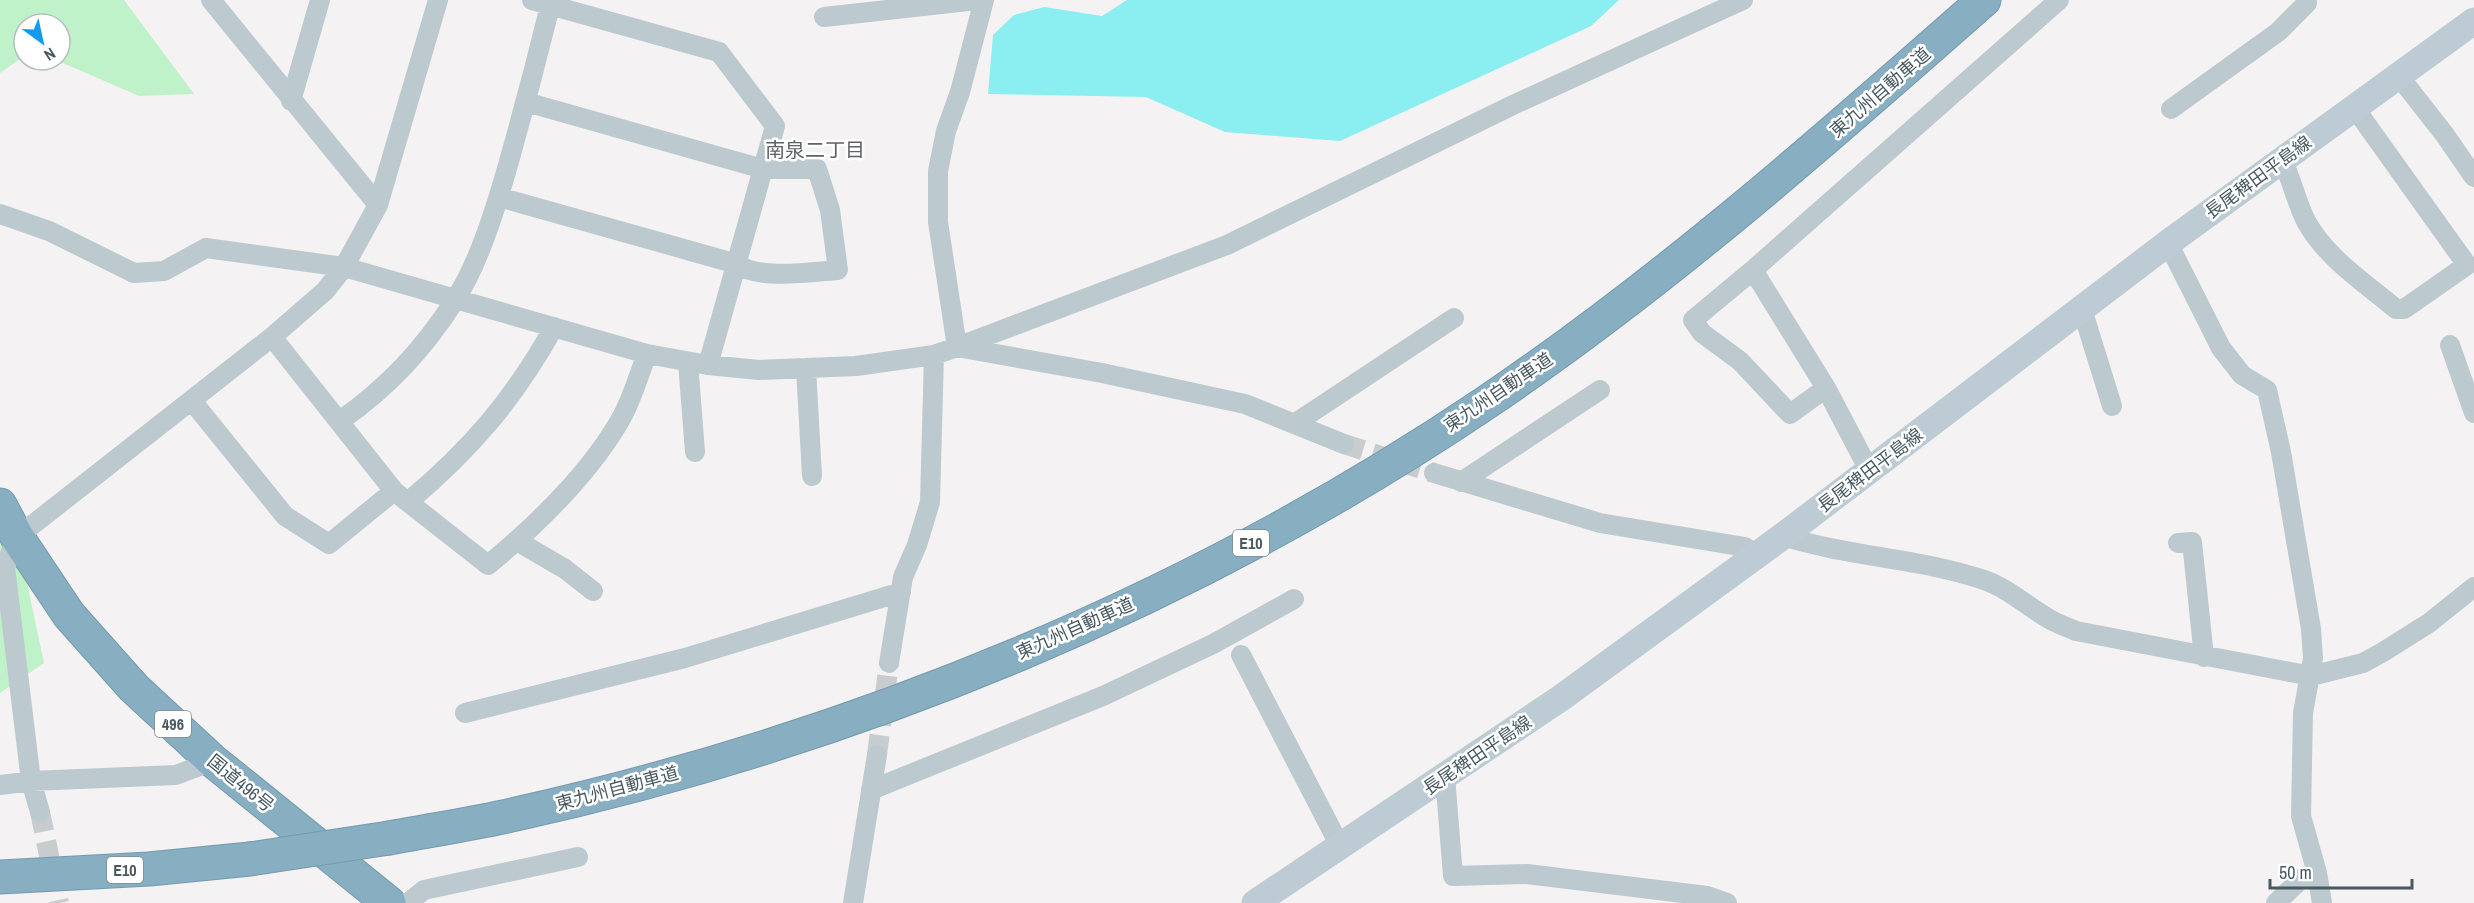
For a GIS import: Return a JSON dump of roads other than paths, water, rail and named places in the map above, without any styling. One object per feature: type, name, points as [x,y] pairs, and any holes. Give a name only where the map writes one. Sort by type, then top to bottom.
[{"type":"highway","name":"東九州自動車道","points":[[0,877],[149,869],[250,859],[389,838],[514,815],[652,780],[800,736],[940,686],[1047,641],[1160,590],[1250,543],[1368,477],[1483,404],[1627,301],[1770,188],[1984,0]]},
{"type":"highway","name":"国道496号","points":[[0,505],[17,537],[69,615],[134,688],[213,761],[389,903]]},
{"type":"main road","name":"長尾稗田平島線","points":[[1256,903],[1561,698],[1783,536],[2168,243],[2474,21]]},
{"type":"street","points":[[212,0],[291,101],[378,206]]},
{"type":"street","points":[[291,101],[320,0]]},
{"type":"street","points":[[40,812],[31,781],[5,567],[17,537],[192,401],[326,291],[344,267],[378,206],[438,0]]},
{"type":"street","points":[[824,17],[977,0]]},
{"type":"street","points":[[957,347],[938,222],[938,171],[946,131],[960,92],[984,0]]},
{"type":"street","points":[[0,214],[49,231],[134,273],[164,271],[206,248],[344,267],[647,354],[688,362],[759,370],[856,366],[934,355],[1227,245],[1515,104],[1743,0]]},
{"type":"street","points":[[1826,388],[1790,414],[1740,361],[1702,333],[1693,320],[1753,270],[2059,0]]},
{"type":"street","points":[[2171,109],[2278,32],[2310,1]]},
{"type":"street","points":[[340,421],[373,398],[403,369],[456,298],[484,240],[526,102],[541,3],[719,52],[775,126],[708,365]]},
{"type":"street","points":[[2398,75],[2445,135],[2474,177]]},
{"type":"street","points":[[499,196],[737,264],[746,270],[794,273],[838,270],[830,210],[817,169],[763,169],[526,102]]},
{"type":"street","points":[[2282,160],[2292,179],[2306,220],[2327,251],[2396,309],[2404,309],[2467,265],[2354,107]]},
{"type":"street","points":[[2168,243],[2221,348],[2242,375],[2267,390],[2281,453],[2311,628],[2313,658],[2303,713],[2301,816],[2317,873],[2322,903]]},
{"type":"street","points":[[1753,270],[1826,388],[1869,470]]},
{"type":"street","points":[[2082,309],[2112,406]]},
{"type":"street","points":[[1294,424],[1454,318]]},
{"type":"street","points":[[192,401],[285,516],[329,544],[442,473],[500,410],[531,369],[554,327]]},
{"type":"street","points":[[272,337],[401,497],[488,565],[535,526],[593,459],[624,414],[647,354]]},
{"type":"street","points":[[2450,345],[2474,413]]},
{"type":"street","points":[[957,347],[1102,373],[1245,404],[1344,444]]},
{"type":"street","points":[[889,663],[903,577],[917,545],[930,502],[934,355]]},
{"type":"street","points":[[688,362],[694,452]]},
{"type":"street","points":[[806,368],[812,476]]},
{"type":"street","points":[[1461,482],[1600,390]]},
{"type":"street","points":[[1434,473],[1600,523],[1745,546],[1756,556]]},
{"type":"street","points":[[1783,536],[1819,547],[1924,566],[1985,580],[2020,599],[2050,620],[2076,631],[2311,676],[2363,663],[2384,652],[2429,623],[2474,587]]},
{"type":"street","points":[[517,542],[565,569],[592,591]]},
{"type":"street","points":[[2193,542],[2204,657]]},
{"type":"street","points":[[465,712],[685,658],[901,592]]},
{"type":"street","points":[[871,790],[1103,696],[1213,644],[1294,599]]},
{"type":"street","points":[[1240,655],[1340,846]]},
{"type":"street","points":[[853,903],[877,755]]},
{"type":"street","points":[[0,785],[31,781],[176,775],[213,761]]},
{"type":"street","points":[[1445,776],[1453,876],[1527,873],[1707,896],[1726,903]]},
{"type":"street","points":[[408,903],[424,890],[578,857]]},
{"type":"street","points":[[2276,903],[2302,878],[2317,873]]},
{"type":"water","points":[[1127,0],[1619,0],[1591,26],[1340,141],[1225,132],[1146,97],[988,94],[993,35],[1014,15],[1044,7],[1102,16]]},
{"type":"tunnel","points":[[1344,444],[1434,473]]},
{"type":"tunnel","points":[[877,755],[889,663]]},
{"type":"tunnel","points":[[40,812],[59,903]]},
{"type":"district","name":"南泉二丁目","points":[[815,149]]}]
